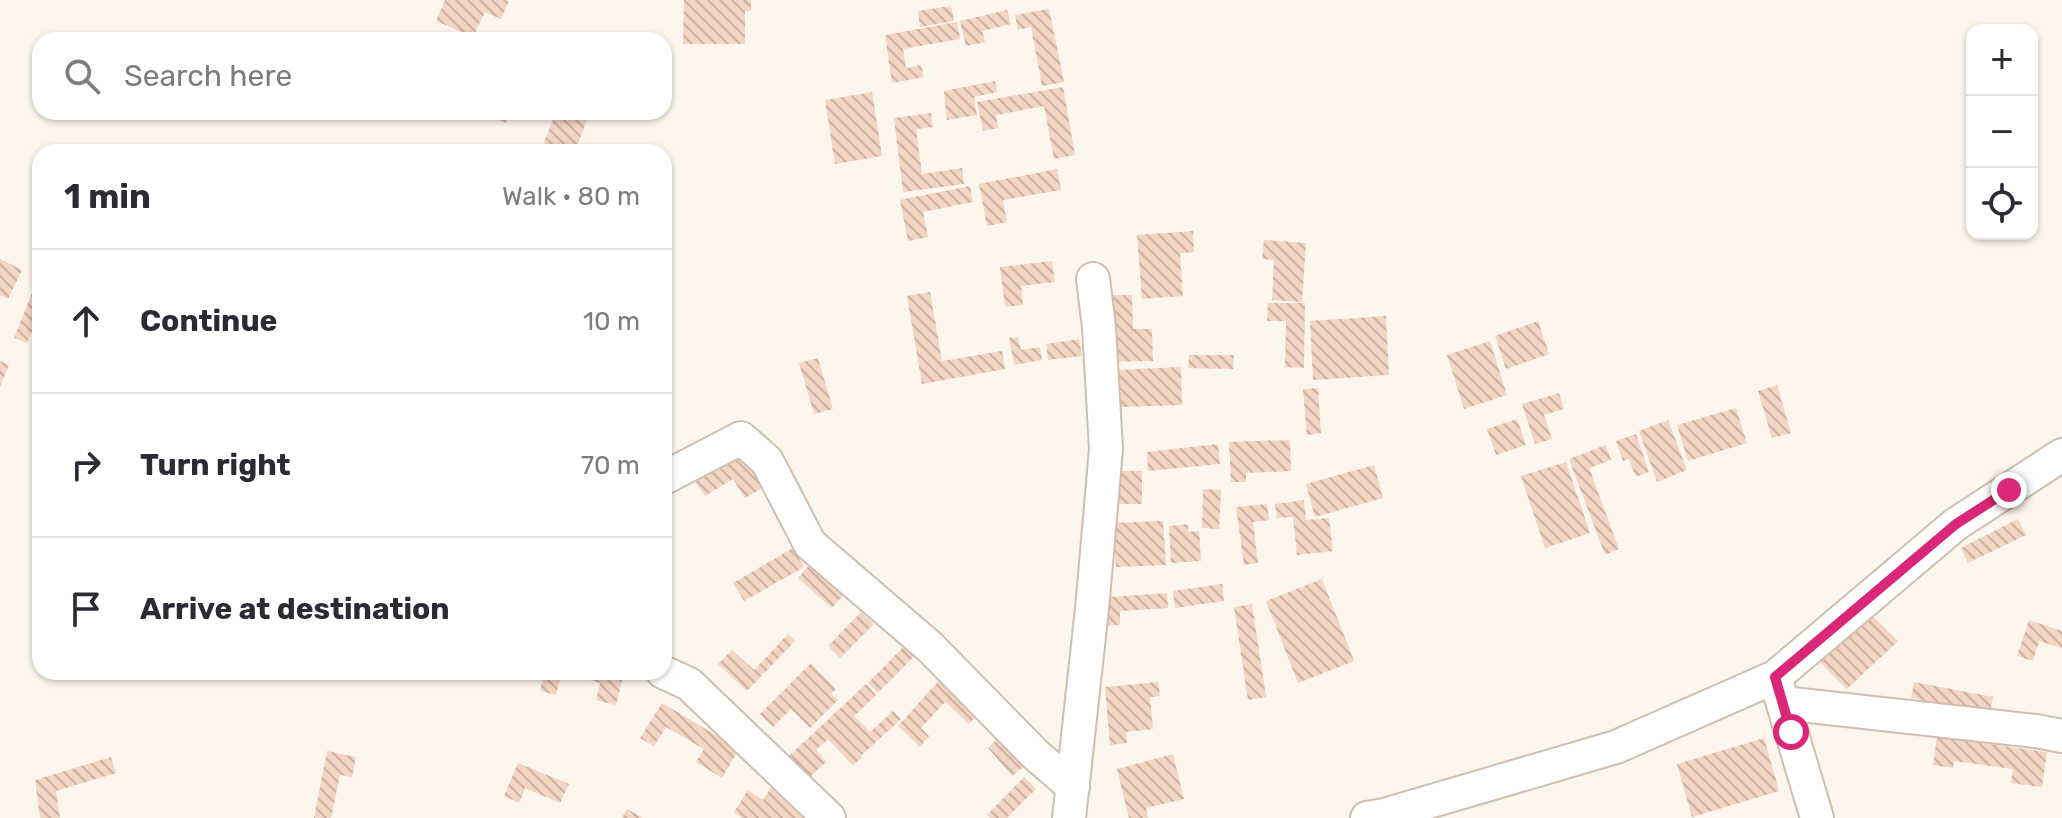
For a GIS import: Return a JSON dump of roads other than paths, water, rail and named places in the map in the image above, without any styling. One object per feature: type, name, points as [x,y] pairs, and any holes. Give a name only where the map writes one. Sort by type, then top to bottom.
[{"type":"street","points":[[1071,802],[1106,449],[1093,279]]},
{"type":"street","points":[[672,474],[741,438],[767,461],[810,544],[930,647],[1035,754],[1071,802]]},
{"type":"street","points":[[1367,818],[1616,747],[1779,690],[1956,524],[2062,455]]},
{"type":"street","points":[[672,676],[689,684],[829,818]]},
{"type":"street","points":[[1779,690],[2062,736]]},
{"type":"street","points":[[1779,690],[1817,818]]}]
